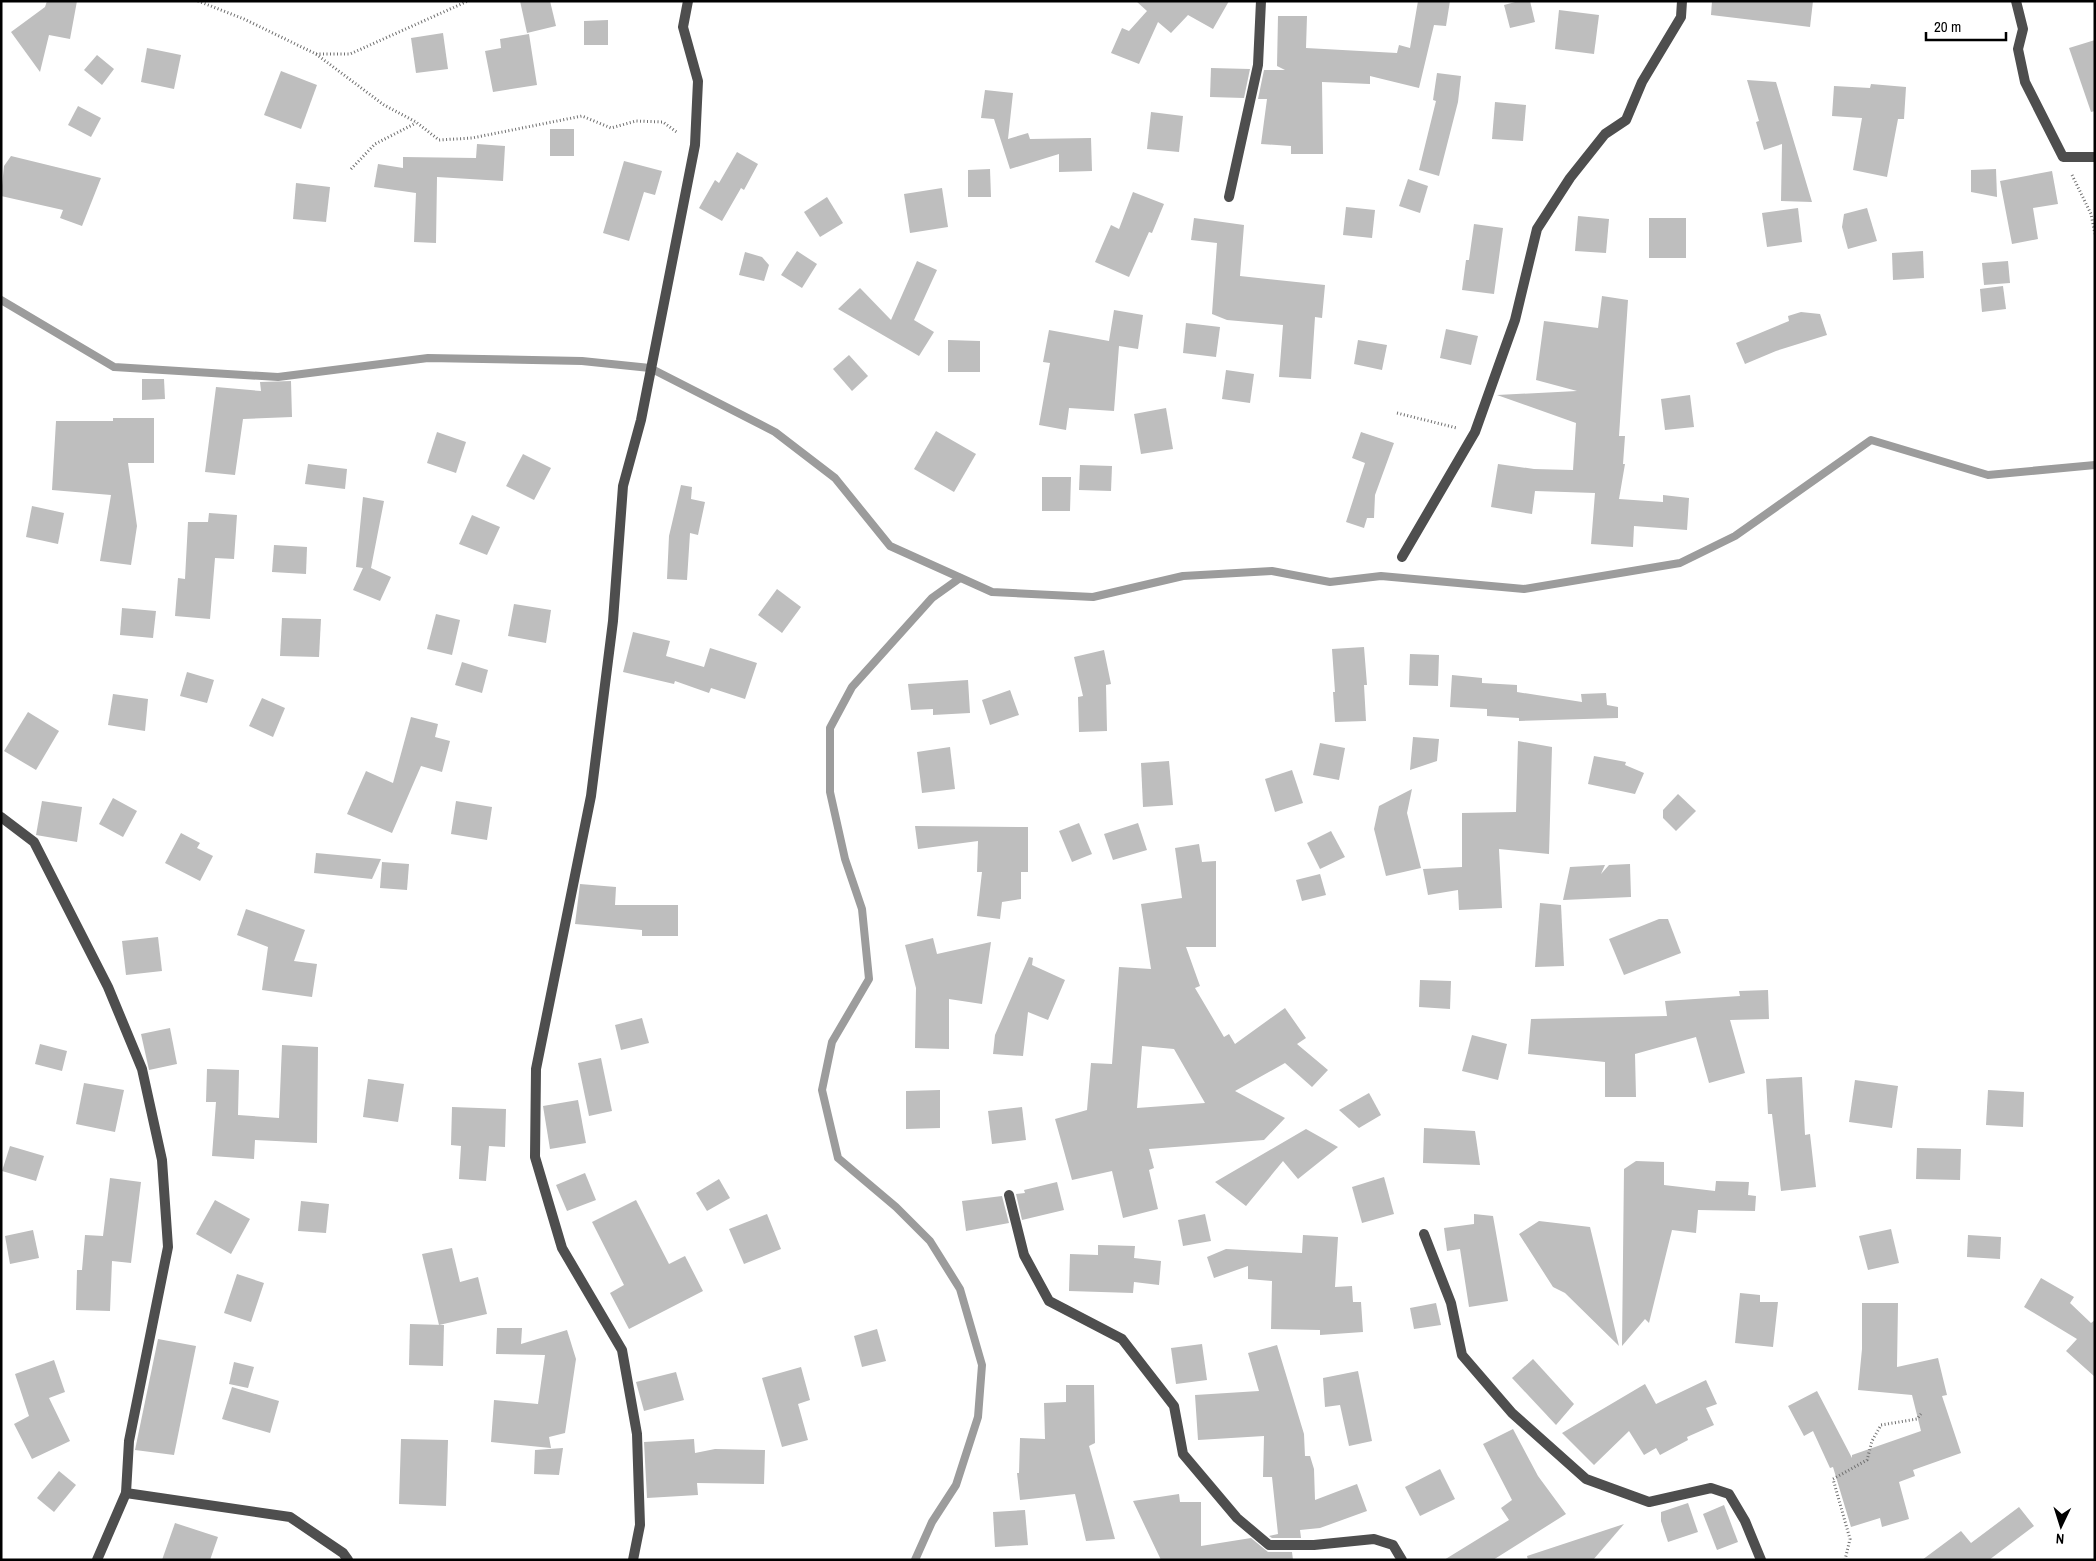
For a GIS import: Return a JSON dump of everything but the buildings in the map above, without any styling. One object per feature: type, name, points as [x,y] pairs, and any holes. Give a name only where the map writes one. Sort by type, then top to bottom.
[{"type":"street","points":[[633,1560],[640,1525],[637,1434],[622,1350],[562,1248],[535,1156],[536,1069],[591,796],[613,621],[623,486],[641,420],[695,145],[698,81],[683,27],[688,1]]},
{"type":"street","points":[[1229,197],[1258,65],[1261,1]]},
{"type":"street","points":[[1402,556],[1475,432],[1515,320],[1537,229],[1570,178],[1605,134],[1626,120],[1642,82],[1681,17],[1682,1]]},
{"type":"street","points":[[2016,1],[2023,29],[2018,49],[2025,82],[2063,157],[2095,157]]},
{"type":"street","points":[[1,817],[34,842],[108,987],[142,1069],[162,1160],[168,1247],[129,1441],[126,1493],[97,1560]]},
{"type":"street","points":[[1010,1195],[1024,1255],[1049,1301],[1122,1339],[1174,1406],[1183,1454],[1237,1518],[1269,1545],[1314,1545],[1374,1539],[1393,1545],[1402,1560]]},
{"type":"street","points":[[1424,1234],[1451,1303],[1462,1355],[1512,1413],[1586,1479],[1649,1502],[1711,1488],[1729,1494],[1745,1521],[1761,1560]]},
{"type":"street","points":[[126,1493],[290,1517],[343,1553],[348,1560]]},
{"type":"path","points":[[198,1],[244,19],[316,54],[384,105],[416,122],[439,140],[472,138],[582,116],[611,128],[636,121],[663,122],[695,145]]},
{"type":"path","points":[[316,54],[350,54],[468,1]]},
{"type":"path","points":[[351,169],[375,144],[416,122]]},
{"type":"path","points":[[2063,157],[2090,214],[2095,234]]},
{"type":"path","points":[[1397,412],[1475,432]]},
{"type":"path","points":[[1845,1560],[1850,1539],[1834,1479],[1867,1460],[1872,1441],[1881,1425],[1917,1419],[1921,1414]]},
{"type":"waterway","points":[[1,300],[114,367],[278,377],[428,358],[582,361],[650,368],[775,432],[835,478],[890,546],[992,592],[1093,597],[1183,576],[1272,571],[1330,582],[1381,576],[1524,589],[1680,563],[1735,536],[1871,440],[1988,475],[2095,465]]},
{"type":"waterway","points":[[915,1560],[932,1522],[956,1485],[978,1417],[982,1365],[960,1289],[930,1241],[896,1207],[838,1158],[822,1090],[832,1042],[869,979],[862,909],[845,859],[830,792],[830,728],[852,687],[932,598],[960,578]]}]
